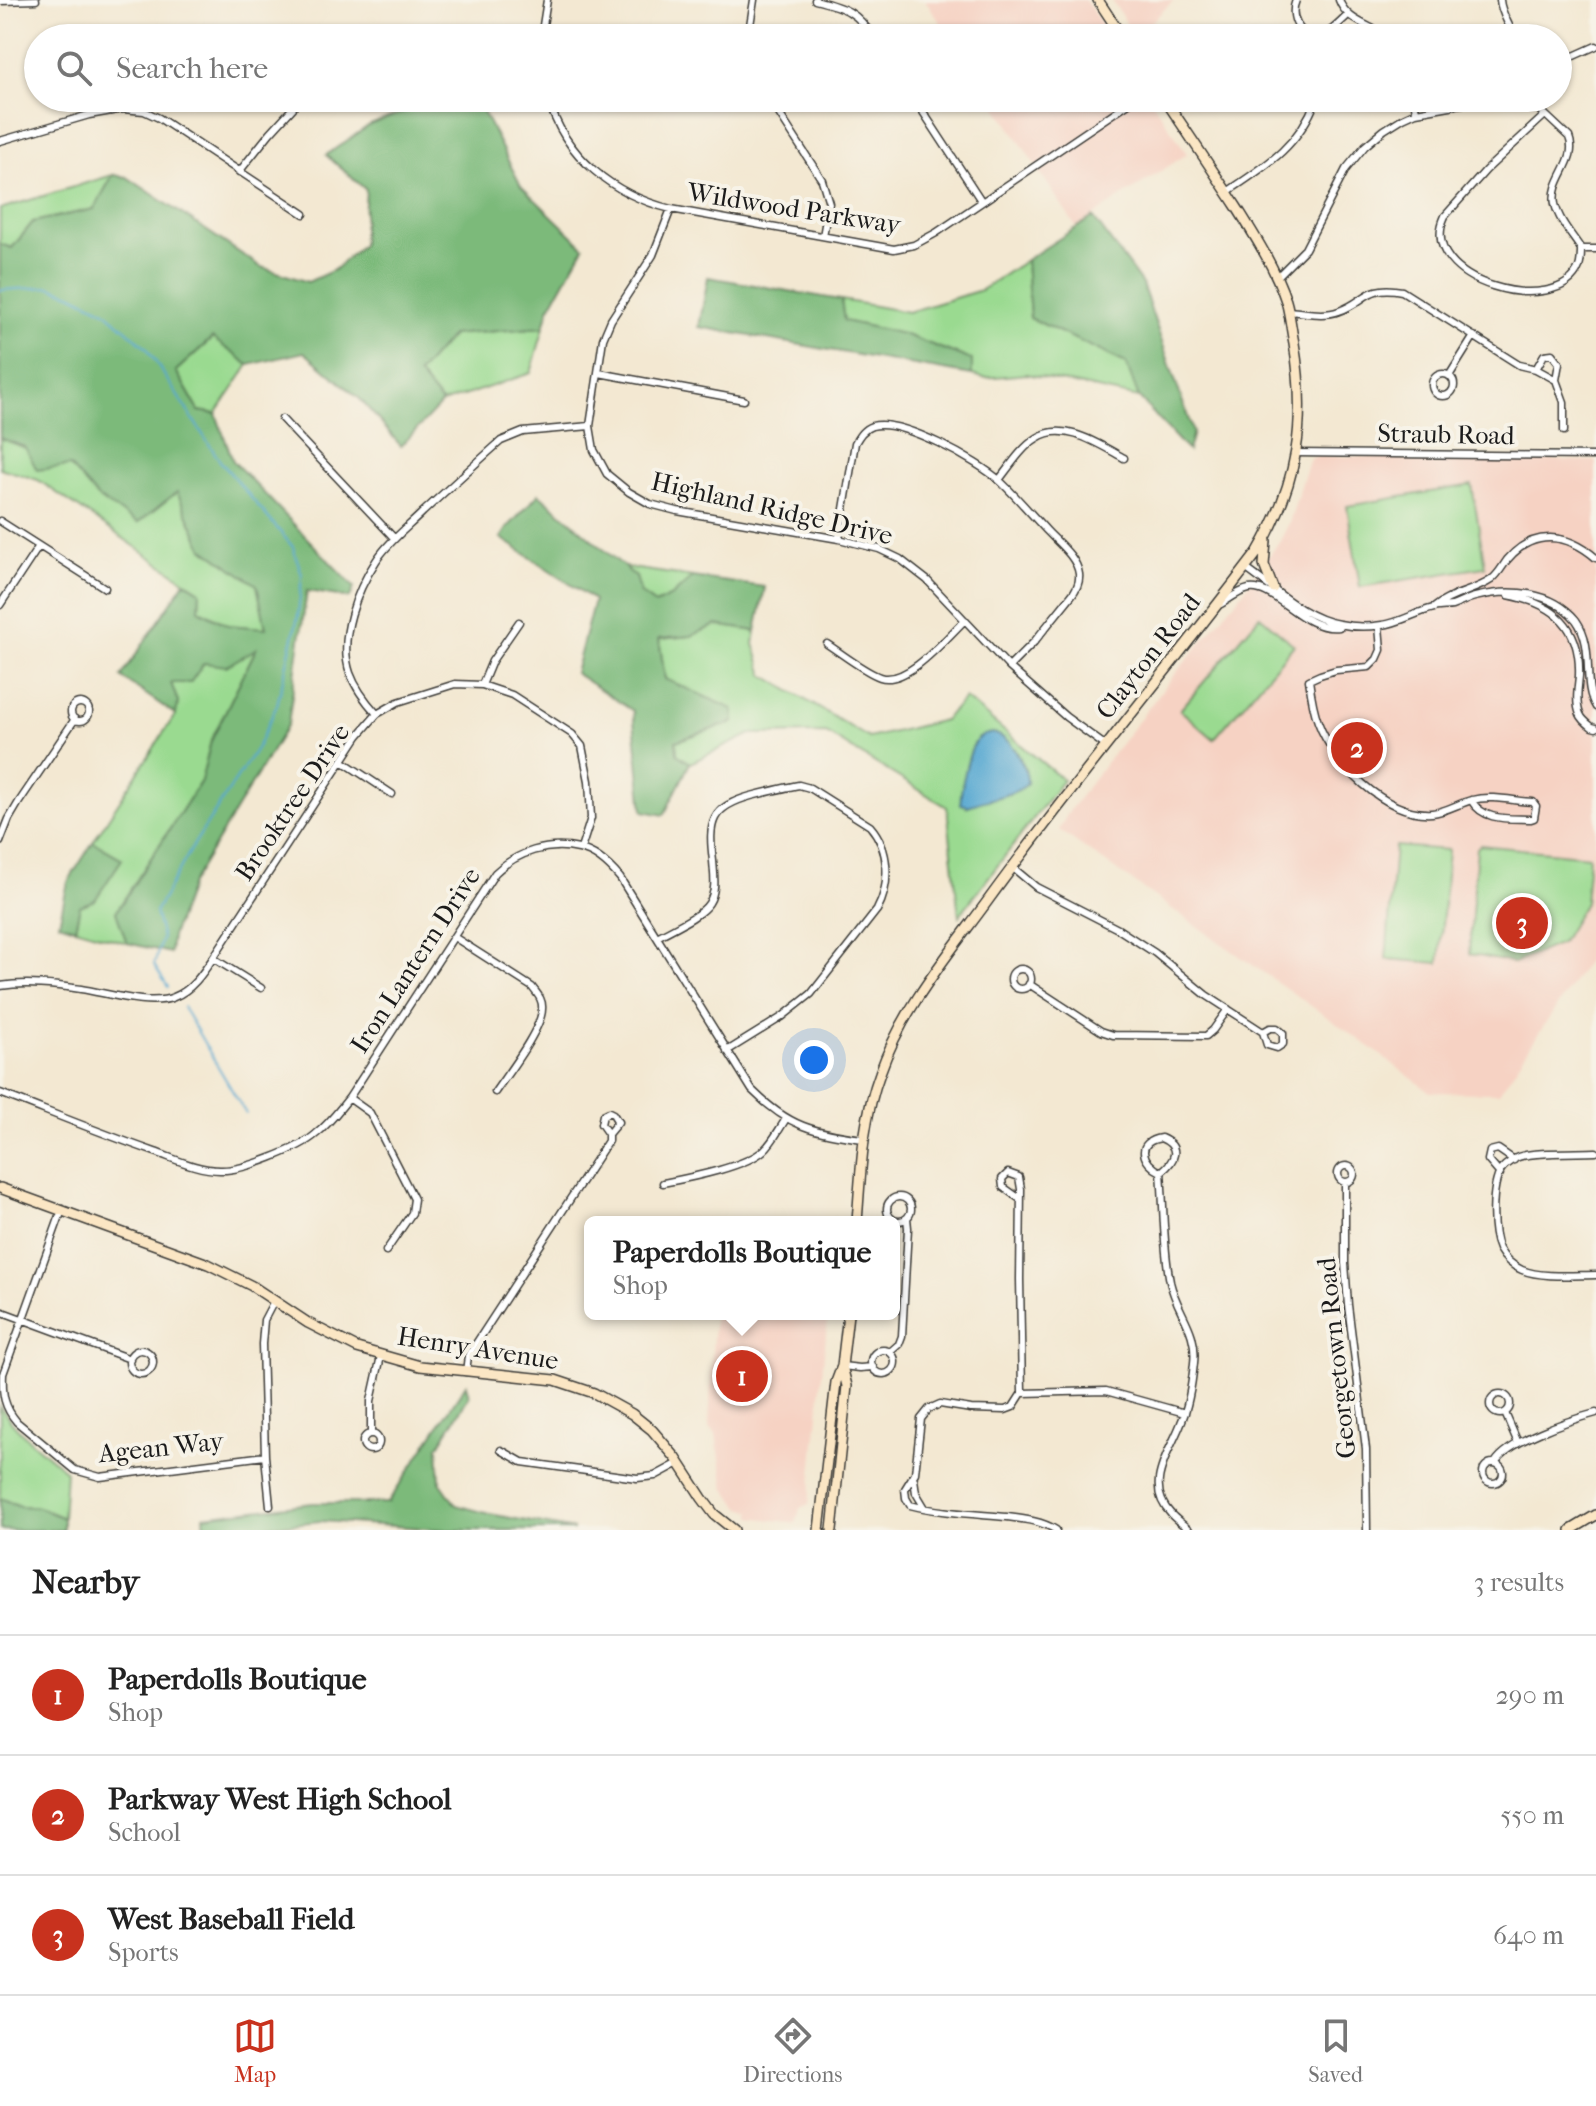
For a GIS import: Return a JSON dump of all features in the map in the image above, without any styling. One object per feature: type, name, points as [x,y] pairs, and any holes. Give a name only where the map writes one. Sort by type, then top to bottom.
[{"type":"main road","points":[[1098,0],[1114,24]]},
{"type":"main road","name":"Clayton Road","points":[[857,1216],[863,1139],[880,1072],[907,1014],[1012,867],[1245,568],[1268,534],[1280,508],[1296,453],[1300,402],[1297,362],[1286,301],[1262,247],[1173,112]]},
{"type":"main road","points":[[1268,534],[1264,565],[1273,588]]},
{"type":"main road","name":"Henry Avenue","points":[[0,1188],[208,1264],[252,1286],[333,1337],[357,1348],[420,1366],[555,1380],[594,1393],[632,1414],[652,1430],[714,1514],[734,1530]]},
{"type":"main road","points":[[818,1527],[836,1382],[842,1366],[847,1320]]},
{"type":"main road","points":[[833,1529],[847,1386],[842,1366]]},
{"type":"main road","points":[[1571,1530],[1596,1515]]},
{"type":"street","points":[[0,1],[36,0]]},
{"type":"street","points":[[543,24],[547,0]]},
{"type":"street","points":[[750,24],[754,0]]},
{"type":"street","points":[[815,0],[845,8],[865,24]]},
{"type":"street","points":[[1296,0],[1293,9],[1297,24]]},
{"type":"street","points":[[1339,0],[1347,16],[1366,24]]},
{"type":"street","points":[[1500,0],[1509,24]]},
{"type":"street","points":[[1338,24],[1347,16]]},
{"type":"street","points":[[1572,57],[1596,46]]},
{"type":"street","points":[[0,141],[106,112]]},
{"type":"street","points":[[146,112],[304,214]]},
{"type":"street","points":[[239,172],[289,112]]},
{"type":"street","name":"Wildwood Parkway","points":[[553,112],[567,140],[593,171],[626,194],[651,204],[882,247],[905,248],[936,233],[1115,112]]},
{"type":"street","points":[[778,112],[822,180],[829,203],[823,236]]},
{"type":"street","points":[[923,112],[982,202]]},
{"type":"street","points":[[1227,192],[1278,157],[1311,112]]},
{"type":"street","points":[[1276,278],[1305,249],[1346,169],[1384,130],[1416,112]]},
{"type":"street","points":[[1542,112],[1572,142],[1572,151],[1554,196],[1558,215],[1581,249],[1579,267],[1569,279],[1553,289],[1530,292],[1496,288],[1448,259],[1440,242],[1441,225],[1445,216],[1493,163],[1545,115]]},
{"type":"street","points":[[377,714],[350,674],[346,639],[356,601],[375,561],[394,538],[501,441],[523,432],[590,426],[603,339],[611,320],[653,255],[671,209]]},
{"type":"street","points":[[1581,249],[1596,249]]},
{"type":"street","points":[[1288,311],[1330,314],[1370,292],[1402,291],[1519,365],[1536,369],[1556,380]]},
{"type":"street","points":[[1449,376],[1474,336]]},
{"type":"street","points":[[1536,369],[1544,355],[1552,354],[1558,359],[1556,380],[1564,402],[1564,431]]},
{"type":"street","points":[[599,373],[744,400]]},
{"type":"street","points":[[282,419],[394,538]]},
{"type":"street","name":"Highland Ridge Drive","points":[[590,426],[594,450],[607,474],[650,504],[839,539],[879,549],[900,559],[927,580],[1009,667],[1066,717],[1106,746]]},
{"type":"street","points":[[839,539],[855,443],[869,427],[886,426],[911,432],[943,445],[999,480],[1066,552],[1079,574],[1077,589],[1034,642],[1009,667]]},
{"type":"street","points":[[999,480],[1037,437],[1054,432],[1083,437],[1124,458]]},
{"type":"street","name":"Straub Road","points":[[1296,453],[1596,456]]},
{"type":"street","points":[[0,521],[105,588]]},
{"type":"street","points":[[1245,568],[1296,606],[1324,620],[1379,626],[1435,607],[1446,598],[1495,578],[1520,547],[1538,539],[1557,538],[1574,542],[1596,558]]},
{"type":"street","points":[[0,605],[39,546]]},
{"type":"street","points":[[1214,608],[1245,589],[1253,588],[1318,625],[1330,628],[1348,625]]},
{"type":"street","points":[[1435,607],[1449,607],[1473,597],[1512,592],[1553,601],[1576,620],[1585,634],[1589,646],[1591,695],[1596,707]]},
{"type":"street","points":[[1497,594],[1542,604],[1570,629],[1579,654],[1580,715],[1596,728]]},
{"type":"street","points":[[827,644],[878,677],[893,678],[916,667],[965,620]]},
{"type":"street","points":[[482,685],[492,661],[519,622]]},
{"type":"street","points":[[1379,626],[1381,650],[1369,667],[1336,670],[1309,680],[1318,723],[1331,749],[1351,773],[1371,790],[1407,810],[1431,813],[1471,800],[1487,798],[1533,802],[1536,816],[1531,819],[1489,816],[1481,813],[1471,800]]},
{"type":"street","name":"Brooktree Drive","points":[[0,986],[22,983],[48,985],[148,1000],[167,1000],[189,989],[213,958],[358,736],[377,714],[398,702],[455,684],[482,685],[512,695],[572,734],[582,746],[588,772],[591,818],[581,849]]},
{"type":"street","points":[[0,842],[19,802],[75,719]]},
{"type":"street","points":[[342,761],[392,794]]},
{"type":"street","points":[[657,937],[708,905],[715,883],[710,837],[712,824],[729,802],[799,785],[810,788],[870,826],[877,834],[884,851],[886,879],[877,910],[811,994],[782,1017],[727,1051]]},
{"type":"street","name":"Iron Lantern Drive","points":[[0,1093],[196,1166],[230,1170],[259,1162],[313,1137],[349,1098],[495,873],[507,862],[534,850],[557,847],[581,849]]},
{"type":"street","points":[[581,849],[608,865],[620,878],[752,1090],[768,1106],[805,1129],[863,1139]]},
{"type":"street","points":[[1012,867],[1036,887],[1118,929],[1155,953],[1206,995],[1263,1032]]},
{"type":"street","points":[[454,937],[532,987],[540,998],[542,1010],[539,1024],[495,1092]]},
{"type":"street","points":[[213,958],[261,988]]},
{"type":"street","points":[[1029,984],[1101,1031],[1113,1035],[1206,1036],[1228,1009]]},
{"type":"street","points":[[349,1098],[370,1113],[414,1199],[412,1213],[386,1251]]},
{"type":"street","points":[[663,1183],[701,1175],[754,1157],[769,1145],[786,1119]]},
{"type":"street","points":[[466,1372],[468,1356],[608,1141],[608,1134]]},
{"type":"street","points":[[1156,1139],[1166,1140],[1174,1151],[1173,1161],[1161,1172],[1147,1164],[1144,1154],[1147,1144],[1156,1139]]},
{"type":"street","points":[[1501,1170],[1488,1160],[1490,1151],[1498,1149],[1514,1160]]},
{"type":"street","points":[[1596,1152],[1525,1155],[1514,1160],[1501,1170],[1495,1189],[1493,1215],[1500,1250],[1519,1269],[1539,1274],[1596,1275]]},
{"type":"street","points":[[1161,1172],[1170,1283],[1192,1332],[1194,1361],[1185,1413],[1162,1462],[1159,1483],[1169,1512],[1189,1530]]},
{"type":"street","name":"Georgetown Road","points":[[1345,1182],[1345,1263],[1366,1449],[1367,1530]]},
{"type":"street","points":[[1020,1199],[1022,1393],[1013,1407],[1005,1410],[940,1404],[929,1409],[921,1419],[914,1476],[905,1489],[910,1505],[1015,1518],[1042,1523],[1056,1530]]},
{"type":"street","name":"Agean Way","points":[[62,1210],[3,1374],[5,1406],[17,1422],[75,1470],[100,1477],[265,1456]]},
{"type":"street","points":[[890,1352],[902,1336],[907,1218]]},
{"type":"street","points":[[270,1506],[265,1456],[263,1332],[264,1320],[274,1301]]},
{"type":"street","points":[[0,1311],[130,1359]]},
{"type":"street","points":[[842,1366],[873,1367],[882,1373],[889,1372],[895,1362],[890,1352],[883,1350],[876,1353],[872,1359],[873,1367]]},
{"type":"street","points":[[371,1434],[371,1401],[381,1356]]},
{"type":"street","points":[[1022,1393],[1106,1391],[1185,1413]]},
{"type":"street","points":[[1505,1413],[1518,1443]]},
{"type":"street","points":[[1495,1463],[1518,1443],[1596,1413]]},
{"type":"street","points":[[501,1450],[522,1462],[637,1478],[655,1476],[679,1463]]},
{"type":"shaded area","points":[[925,0],[1085,0],[1101,24],[941,24]]},
{"type":"shaded area","points":[[1112,0],[1174,0],[1149,24],[1127,24]]},
{"type":"shaded area","points":[[1000,112],[1159,112],[1187,154],[1076,227]]},
{"type":"shaded area","points":[[1318,456],[1596,461],[1596,948],[1499,1093],[1430,1092],[1059,830],[1069,811],[1280,541],[1309,461]]},
{"type":"shaded area","points":[[714,1320],[827,1320],[809,1504],[800,1508],[796,1523],[752,1517],[752,1511],[741,1508],[725,1488],[716,1434],[709,1427]]},
{"type":"green space","points":[[403,112],[483,112],[521,186],[584,247],[549,309],[544,327],[452,335],[418,374],[442,403],[401,446],[360,399],[304,352],[249,365],[212,338],[176,371],[199,411],[216,414],[233,461],[354,587],[350,598],[307,591],[288,724],[191,884],[172,936],[170,953],[127,943],[116,912],[201,781],[211,741],[256,649],[226,666],[204,663],[190,683],[171,683],[178,702],[176,715],[121,677],[185,582],[200,591],[199,610],[228,625],[266,628],[257,585],[203,548],[177,492],[138,523],[98,498],[70,466],[37,470],[25,447],[0,438],[0,244],[12,248],[33,222],[94,209],[113,175],[127,177],[261,267],[308,282],[334,270],[362,245],[366,190],[326,155],[370,125]]},
{"type":"green space","points":[[113,175],[94,209],[33,222],[12,248],[0,244],[0,209]]},
{"type":"green space","points":[[1093,217],[1142,284],[1193,432],[1188,451],[1139,398],[1126,363],[1030,318],[1026,260]]},
{"type":"green space","points":[[1026,260],[1030,318],[1126,363],[1139,398],[1027,374],[984,378],[972,375],[972,360],[903,334],[844,321],[841,300],[908,312],[981,290]]},
{"type":"green space","points":[[708,277],[841,300],[844,321],[903,334],[972,360],[972,375],[699,327]]},
{"type":"green space","points":[[544,327],[531,373],[442,403],[418,374],[452,335]]},
{"type":"green space","points":[[213,338],[249,365],[216,414],[199,411],[176,371]]},
{"type":"green space","points":[[0,438],[70,466],[98,498],[177,491],[203,548],[257,585],[266,629],[228,625],[199,609],[200,591],[38,480],[0,468]]},
{"type":"green space","points":[[1472,485],[1485,567],[1360,587],[1347,506]]},
{"type":"green space","points":[[539,494],[636,577],[641,594],[655,604],[672,596],[693,577],[765,587],[756,631],[716,625],[691,636],[659,639],[665,679],[733,709],[734,722],[676,741],[677,754],[690,763],[664,815],[643,811],[633,711],[575,673],[594,600],[501,538]]},
{"type":"green space","points":[[624,567],[693,577],[672,596],[655,604],[641,594],[636,577]]},
{"type":"green space","points":[[1260,616],[1294,645],[1214,739],[1180,710]]},
{"type":"green space","points":[[716,625],[756,631],[754,644],[764,675],[869,738],[944,720],[965,698],[1063,780],[959,916],[947,807],[826,733],[751,734],[690,763],[677,754],[676,741],[734,722],[665,679],[659,639],[691,636]],"holes":[[[1015,749],[1025,768],[1026,784],[968,806]]]},
{"type":"green space","points":[[257,647],[211,741],[201,781],[116,912],[127,943],[75,928],[80,906],[121,858],[93,842],[175,715],[178,702],[171,683],[204,663]]},
{"type":"green space","points":[[93,842],[122,859],[95,900],[80,906],[75,928],[59,923],[68,882]]},
{"type":"green space","points":[[1480,845],[1589,856],[1585,903],[1561,943],[1513,963],[1469,954],[1477,848]]},
{"type":"green space","points":[[1395,846],[1448,850],[1439,963],[1386,959]]},
{"type":"green space","points":[[466,1384],[469,1396],[438,1447],[440,1482],[456,1505],[574,1530],[451,1530],[320,1521],[205,1530],[204,1516],[313,1503],[388,1503]]},
{"type":"green space","points":[[0,1406],[22,1433],[66,1471],[63,1518],[38,1507],[20,1506],[3,1499],[0,1501]]},
{"type":"green space","points":[[3,1499],[20,1506],[38,1507],[63,1518],[63,1530],[0,1530],[0,1501]]},
{"type":"water","points":[[993,733],[1012,746],[1024,767],[1027,783],[1018,790],[1000,796],[968,806],[961,804],[963,781],[973,746],[980,737]]},
{"type":"waterway","points":[[0,290],[50,287],[71,294],[105,311],[146,347],[220,461],[293,547],[302,575],[298,616],[277,705],[259,744],[196,841],[155,912],[162,938],[154,965],[168,987]]},
{"type":"waterway","points":[[183,1007],[246,1114]]},
{"type":"place","name":"Parkway West High School","points":[[1357,748]]},
{"type":"place","name":"West Baseball Field","points":[[1522,923]]},
{"type":"place","name":"Paperdolls Boutique","points":[[742,1376]]}]
